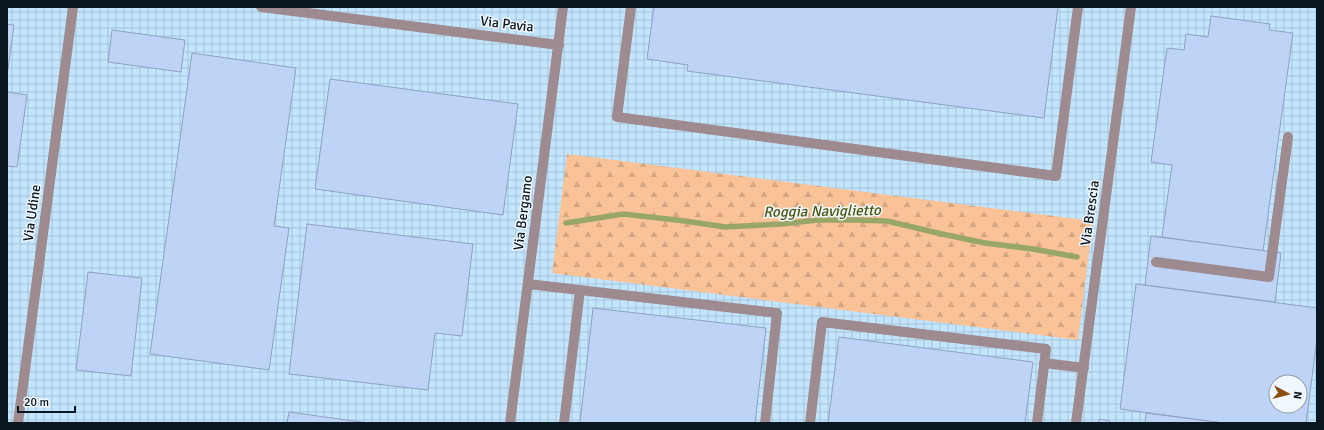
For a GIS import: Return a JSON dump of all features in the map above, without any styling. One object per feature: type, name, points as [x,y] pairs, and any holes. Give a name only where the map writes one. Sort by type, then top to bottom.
[{"type":"street","name":"Via Udine","points":[[18,423],[73,7]]},
{"type":"street","name":"Via Pavia","points":[[261,7],[559,45]]},
{"type":"street","name":"Via Bergamo","points":[[510,423],[563,7]]},
{"type":"street","points":[[631,7],[617,117],[1056,176],[1078,7]]},
{"type":"street","name":"Via Brescia","points":[[1076,423],[1131,7]]},
{"type":"street","points":[[1156,262],[1269,277],[1288,137]]},
{"type":"street","points":[[528,284],[777,314],[765,423]]},
{"type":"street","points":[[564,423],[580,290]]},
{"type":"street","points":[[810,423],[822,322],[1046,349],[1037,423]]},
{"type":"street","points":[[1044,364],[1084,368]]},
{"type":"shaded area","points":[[7,7],[1317,7],[1317,423],[7,423]]},
{"type":"green space","points":[[567,154],[1093,221],[1078,340],[552,273]]},
{"type":"building","points":[[654,7],[1058,7],[1044,118],[687,71],[688,65],[647,59]]},
{"type":"building","points":[[1211,16],[1270,24],[1269,30],[1293,33],[1263,251],[1162,237],[1172,165],[1151,162],[1167,48],[1184,50],[1186,34],[1208,37]]},
{"type":"building","points":[[7,24],[14,25],[7,76]]},
{"type":"building","points":[[112,30],[185,40],[181,72],[108,62]]},
{"type":"building","points":[[192,53],[296,68],[274,226],[289,228],[269,370],[150,354]]},
{"type":"building","points":[[330,79],[518,104],[503,215],[315,189]]},
{"type":"building","points":[[7,92],[27,95],[17,167],[7,166]]},
{"type":"building","points":[[307,224],[473,244],[462,336],[435,333],[428,390],[289,374]]},
{"type":"building","points":[[1151,236],[1281,253],[1275,302],[1145,285]]},
{"type":"building","points":[[88,272],[142,278],[131,376],[76,370]]},
{"type":"building","points":[[1136,284],[1317,308],[1317,339],[1308,408],[1308,374],[1268,374],[1268,414],[1307,414],[1306,423],[1223,423],[1120,409]]},
{"type":"building","points":[[593,308],[766,328],[755,423],[580,423]]},
{"type":"building","points":[[839,337],[1033,362],[1025,423],[828,423]]},
{"type":"building","points":[[289,412],[368,423],[287,423]]},
{"type":"building","points":[[1146,413],[1223,423],[1145,423]]},
{"type":"building","points":[[1099,419],[1110,421],[1110,423],[1099,423]]},
{"type":"waterway","name":"Roggia Naviglietto","points":[[566,223],[623,214],[725,227],[782,224],[817,220],[887,221],[985,243],[1033,249],[1077,257]]}]
